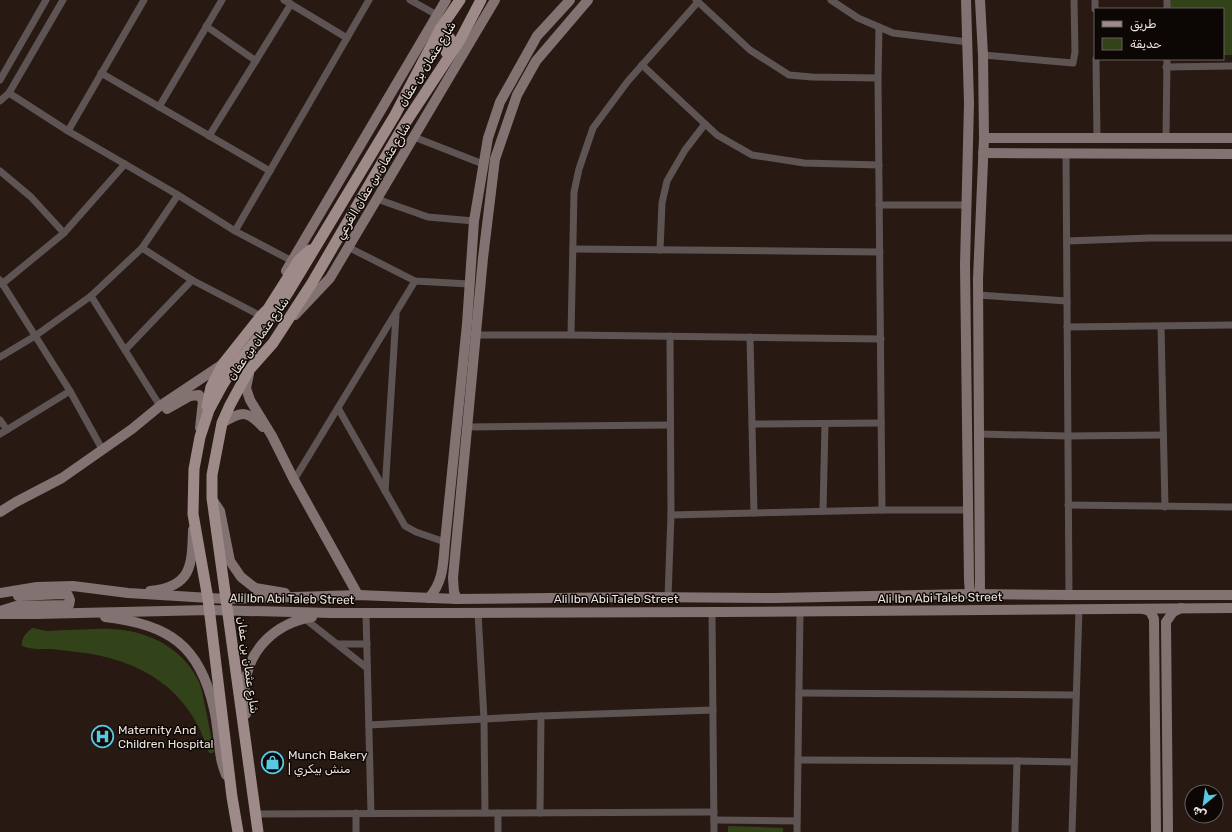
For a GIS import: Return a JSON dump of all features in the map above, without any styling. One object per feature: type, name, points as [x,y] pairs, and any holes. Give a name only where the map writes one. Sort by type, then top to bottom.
[{"type":"main road","name":"شارع عثمان بن عفان","points":[[238,832],[232,797],[209,604],[193,514],[194,469],[200,437],[209,410],[225,380],[275,314],[395,115],[440,29],[460,0]]},
{"type":"main road","points":[[464,0],[449,23],[452,32],[456,33],[461,28],[476,0]]},
{"type":"main road","name":"شارع عثمان بن عفان","points":[[258,832],[254,814],[212,498],[212,475],[222,423],[249,370],[274,343],[312,283],[404,125],[460,40],[481,0]]},
{"type":"main road","points":[[395,115],[415,84],[439,39],[445,36],[449,37],[451,40],[449,47],[418,98],[404,125]]},
{"type":"main road","points":[[200,437],[211,387],[223,364],[268,308],[299,260],[320,240]]},
{"type":"street","points":[[0,80],[46,0]]},
{"type":"street","points":[[0,102],[9,93],[63,0]]},
{"type":"street","points":[[68,130],[144,0]]},
{"type":"street","points":[[158,107],[222,0]]},
{"type":"street","points":[[284,0],[348,38]]},
{"type":"street","points":[[235,231],[369,0]]},
{"type":"street","points":[[410,0],[437,15]]},
{"type":"street","points":[[142,248],[192,280],[261,316],[446,0]]},
{"type":"street","name":"شارع عثمان بن عفان الفرعي","points":[[285,325],[330,278],[495,0]]},
{"type":"street","points":[[429,598],[436,590],[441,577],[467,324],[474,222],[488,138],[500,102],[537,36],[570,0]]},
{"type":"street","points":[[457,599],[454,592],[453,578],[483,258],[495,159],[517,95],[536,61],[588,0]]},
{"type":"street","points":[[831,0],[858,18],[893,33],[968,42]]},
{"type":"street","points":[[966,0],[968,103],[965,265],[969,580],[975,594]]},
{"type":"street","points":[[975,594],[979,434],[978,295],[984,138],[983,55],[980,0]]},
{"type":"street","points":[[983,55],[1073,63],[1075,52],[1074,0]]},
{"type":"street","points":[[571,335],[574,192],[579,169],[593,128],[628,81],[697,1],[750,50],[789,75],[812,77],[878,78]]},
{"type":"street","points":[[209,136],[291,4]]},
{"type":"street","points":[[206,26],[256,61]]},
{"type":"street","points":[[879,27],[878,78],[882,510]]},
{"type":"street","points":[[1096,60],[1097,138]]},
{"type":"street","points":[[1166,138],[1166,63],[1232,66]]},
{"type":"street","points":[[642,65],[716,135],[752,155],[804,163],[879,164]]},
{"type":"street","points":[[101,73],[270,171]]},
{"type":"street","points":[[9,93],[235,231],[292,261]]},
{"type":"street","points":[[660,250],[662,203],[667,181],[685,150],[705,124]]},
{"type":"street","points":[[414,137],[483,164]]},
{"type":"street","points":[[984,138],[1232,138]]},
{"type":"street","points":[[983,153],[1232,154]]},
{"type":"street","points":[[1066,154],[1069,595]]},
{"type":"street","points":[[102,450],[70,391],[1,282],[64,233],[125,164]]},
{"type":"street","points":[[0,171],[31,197],[64,233]]},
{"type":"street","points":[[0,357],[35,336],[90,296],[142,248],[178,195]]},
{"type":"street","points":[[377,199],[428,217],[474,222]]},
{"type":"street","points":[[879,205],[966,205]]},
{"type":"street","points":[[1067,241],[1150,238],[1232,238]]},
{"type":"street","points":[[348,247],[415,281],[469,284]]},
{"type":"street","points":[[573,249],[880,252]]},
{"type":"street","points":[[125,350],[192,280]]},
{"type":"street","points":[[294,480],[415,281]]},
{"type":"street","points":[[978,295],[1067,300]]},
{"type":"street","points":[[90,296],[160,406]]},
{"type":"street","points":[[385,491],[396,313]]},
{"type":"street","points":[[1067,327],[1232,325]]},
{"type":"street","points":[[1161,326],[1165,506]]},
{"type":"street","points":[[476,335],[881,339]]},
{"type":"street","points":[[668,597],[671,515],[670,336]]},
{"type":"street","points":[[750,337],[754,513]]},
{"type":"street","points":[[0,512],[62,478],[132,429],[160,406],[223,364]]},
{"type":"street","points":[[249,370],[246,388],[250,400],[272,436],[294,480],[358,595]]},
{"type":"street","points":[[0,420],[3,432],[70,391]]},
{"type":"street","points":[[132,429],[190,396],[199,395],[202,401],[200,437]]},
{"type":"street","points":[[338,408],[405,526],[416,532],[445,542]]},
{"type":"street","points":[[222,423],[238,414],[248,414],[272,436]]},
{"type":"street","points":[[752,424],[881,423]]},
{"type":"street","points":[[823,511],[825,424]]},
{"type":"street","points":[[468,427],[670,425]]},
{"type":"street","points":[[979,434],[1068,436],[1163,435]]},
{"type":"street","points":[[212,498],[220,511],[230,561],[241,577],[255,588],[314,597]]},
{"type":"street","points":[[1068,505],[1232,507]]},
{"type":"street","points":[[671,515],[882,510],[969,510]]},
{"type":"street","points":[[128,593],[154,591],[179,583],[187,572],[191,558],[193,514]]},
{"type":"street","points":[[441,577],[446,580],[453,578]]},
{"type":"street","points":[[0,593],[37,587],[73,586],[209,604]]},
{"type":"street","points":[[0,597],[62,594],[68,595],[70,600],[69,605],[16,606],[0,611]]},
{"type":"street","name":"Ali Ibn Abi Taleb Street","points":[[314,597],[358,595],[457,599],[668,597],[775,598],[975,594],[1232,595]]},
{"type":"street","points":[[227,605],[314,597]]},
{"type":"street","name":"Ali Ibn Abi Taleb Street","points":[[0,614],[65,613],[209,604],[332,613],[800,612],[1232,608]]},
{"type":"street","points":[[1168,832],[1166,622],[1173,612],[1181,608]]},
{"type":"street","points":[[1072,832],[1079,609]]},
{"type":"street","points":[[1141,609],[1150,611],[1154,619],[1156,832]]},
{"type":"street","points":[[712,612],[714,832]]},
{"type":"street","points":[[797,832],[800,612]]},
{"type":"street","points":[[65,613],[125,620],[155,628],[178,641],[195,660],[206,681],[215,710],[221,758],[232,797]]},
{"type":"street","points":[[332,613],[298,619],[280,629],[265,640],[254,654],[247,673],[244,688],[248,758],[254,814],[540,813],[714,816],[797,821]]},
{"type":"street","points":[[366,613],[371,813]]},
{"type":"street","points":[[478,613],[484,719],[485,813]]},
{"type":"street","points":[[304,618],[367,668]]},
{"type":"street","points":[[338,644],[367,644]]},
{"type":"street","points":[[799,693],[1076,695]]},
{"type":"street","points":[[369,725],[541,716],[714,710]]},
{"type":"street","points":[[540,813],[541,716]]},
{"type":"street","points":[[798,760],[1074,762]]},
{"type":"street","points":[[1015,832],[1017,761]]},
{"type":"street","points":[[356,813],[356,832]]},
{"type":"street","points":[[498,813],[498,832]]},
{"type":"green space","points":[[1170,0],[1232,0],[1232,55],[1224,55],[1224,8],[1170,8]]},
{"type":"green space","points":[[32,628],[47,631],[100,629],[124,630],[162,642],[183,658],[198,680],[214,751],[213,753],[209,753],[200,731],[189,711],[176,695],[160,681],[142,670],[122,662],[100,656],[52,649],[33,649],[22,646],[24,636]]},
{"type":"green space","points":[[728,826],[783,828],[783,832],[728,832]]},
{"type":"place","name":"Maternity And Children Hospital","points":[[102,737]]},
{"type":"place","name":"Munch Bakery | منش بيكري","points":[[273,762]]}]
